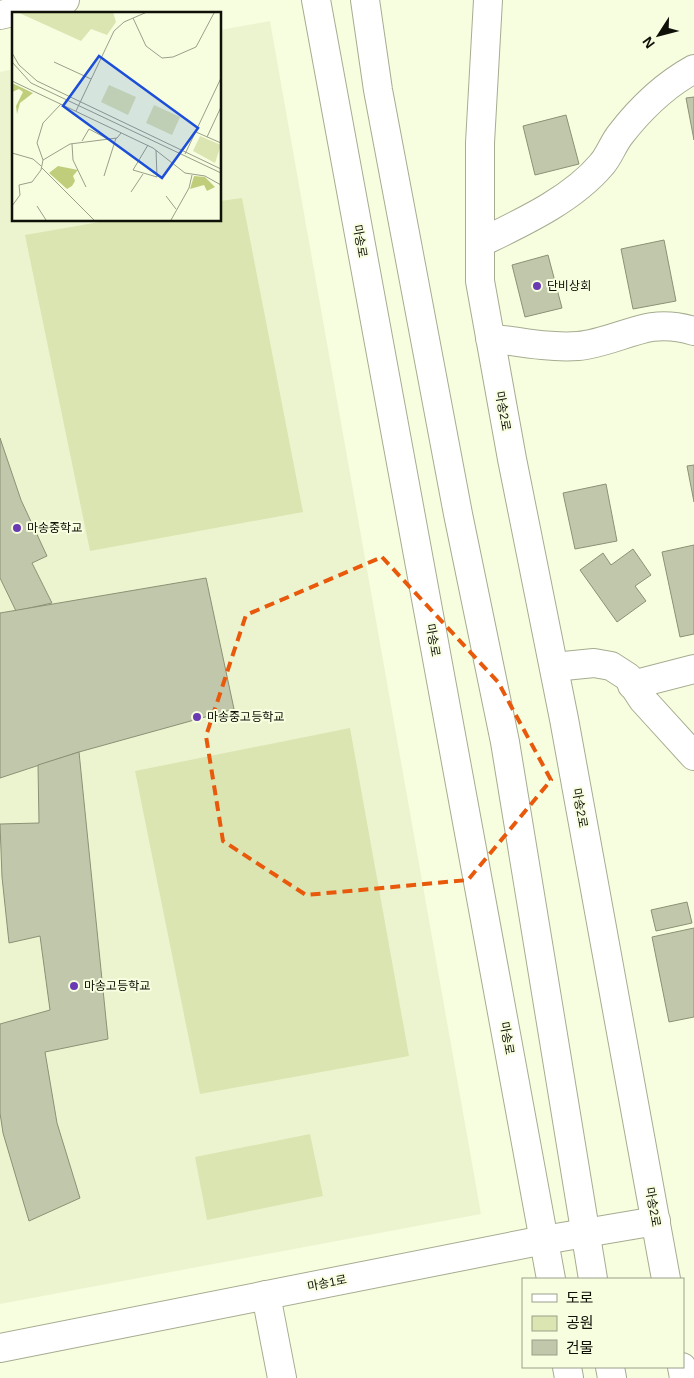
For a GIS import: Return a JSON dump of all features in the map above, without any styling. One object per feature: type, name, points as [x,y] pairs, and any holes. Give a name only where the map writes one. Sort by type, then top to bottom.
[{"type":"street","name":"마송로","points":[[316,0],[551,1278]]},
{"type":"street","points":[[365,0],[378,90],[451,476],[505,742],[594,1278]]},
{"type":"street","name":"마송2로","points":[[488,0],[480,143],[480,281],[512,459],[554,667],[666,1278]]},
{"type":"street","points":[[12,12],[57,1]]},
{"type":"street","points":[[480,243],[527,220],[576,189],[602,164],[619,136],[642,109],[679,77],[694,69]]},
{"type":"street","points":[[490,338],[545,345],[578,346],[625,336],[653,327],[678,327],[694,331]]},
{"type":"street","points":[[554,667],[594,663],[611,666],[628,677],[643,700],[694,756]]},
{"type":"street","points":[[632,685],[694,669]]},
{"type":"street","name":"마송1로","points":[[0,1348],[544,1240],[656,1221]]},
{"type":"street","points":[[266,1295],[282,1378]]},
{"type":"highlighted area","points":[[382,557],[498,682],[551,780],[468,880],[306,895],[223,841],[206,736],[246,615]]},
{"type":"shaded area","name":"마송중고등학교","points":[[270,21],[481,1214],[0,1304],[0,72],[12,69],[12,221],[221,221],[221,30]]},
{"type":"green space","points":[[242,198],[303,512],[90,551],[25,235],[105,221],[221,221],[221,201]]},
{"type":"green space","points":[[350,728],[409,1056],[200,1094],[135,771]]},
{"type":"green space","points":[[310,1134],[323,1196],[207,1220],[195,1157]]},
{"type":"building","points":[[694,97],[694,140],[686,98]]},
{"type":"building","points":[[566,115],[579,164],[535,175],[523,126]]},
{"type":"building","points":[[664,240],[676,301],[633,309],[621,249]]},
{"type":"building","name":"단비상회","points":[[548,255],[562,308],[525,317],[512,265]]},
{"type":"building","name":"마송중학교","points":[[0,438],[21,500],[47,556],[32,563],[52,603],[16,611],[0,578]]},
{"type":"building","points":[[694,465],[694,502],[687,466]]},
{"type":"building","points":[[606,484],[617,541],[575,549],[563,493]]},
{"type":"building","points":[[694,545],[694,634],[680,637],[662,552]]},
{"type":"building","points":[[633,549],[651,575],[635,586],[646,601],[617,622],[580,570],[603,553],[611,565]]},
{"type":"building","points":[[206,578],[234,709],[79,752],[0,778],[0,613]]},
{"type":"building","name":"마송고등학교","points":[[79,752],[108,1039],[45,1052],[57,1123],[80,1198],[29,1221],[3,1133],[0,1113],[0,1024],[50,1010],[40,936],[9,943],[2,877],[0,824],[39,823],[38,765]]},
{"type":"building","points":[[687,902],[692,923],[656,931],[651,910]]},
{"type":"building","points":[[694,928],[694,1017],[669,1022],[652,937]]},
{"type":"place","name":"단비상회","points":[[537,286]]},
{"type":"place","name":"마송중학교","points":[[17,528]]},
{"type":"place","name":"마송중고등학교","points":[[197,717]]},
{"type":"place","name":"마송고등학교","points":[[74,986]]}]
